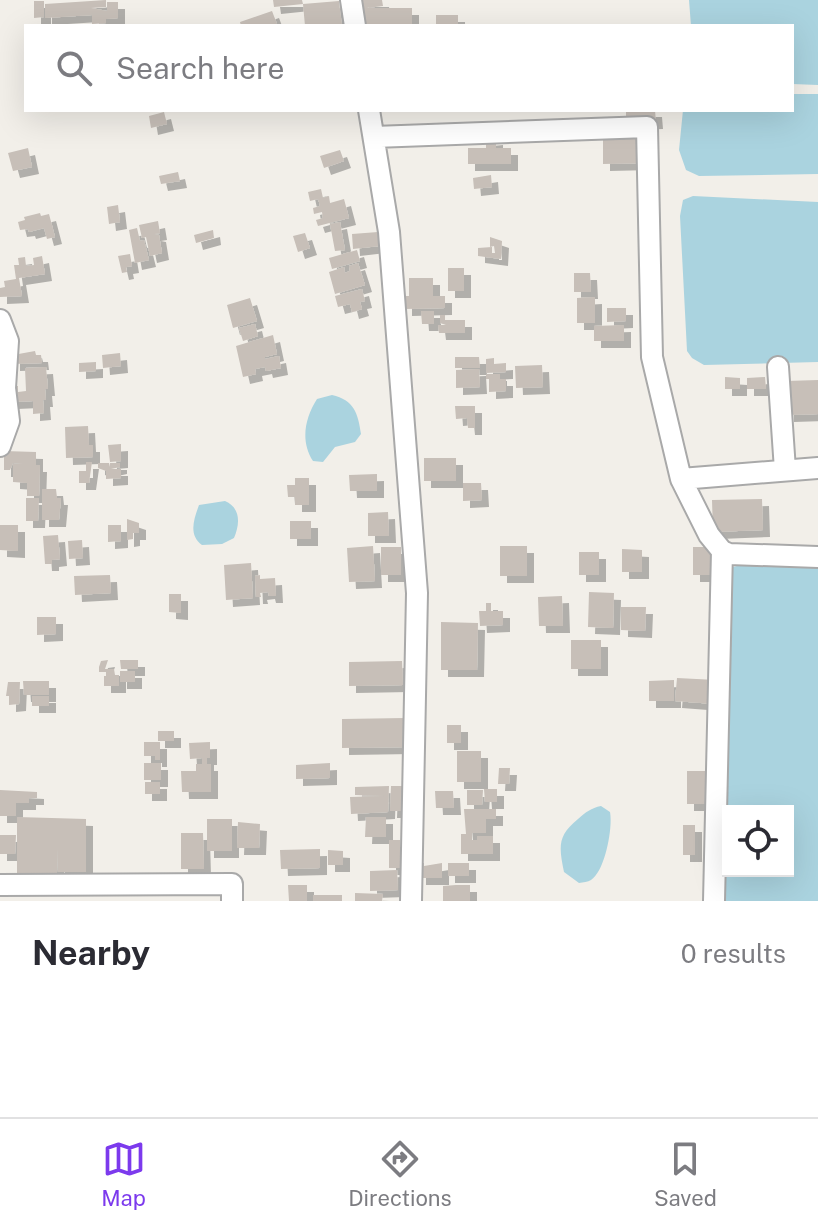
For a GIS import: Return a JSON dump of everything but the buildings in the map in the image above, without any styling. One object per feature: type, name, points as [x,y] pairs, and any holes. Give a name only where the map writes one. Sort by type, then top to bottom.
[{"type":"street","points":[[351,0],[355,24]]},
{"type":"street","points":[[369,112],[389,232],[417,593],[411,901]]},
{"type":"street","points":[[374,137],[647,127],[652,357],[681,479],[709,535],[722,551],[729,554],[818,557]]},
{"type":"street","points":[[0,320],[8,341],[5,388],[9,421],[0,446]]},
{"type":"street","points":[[778,367],[785,470]]},
{"type":"street","points":[[681,479],[818,468]]},
{"type":"street","points":[[714,901],[722,551]]},
{"type":"street","points":[[0,885],[232,884],[232,901]]},
{"type":"water","points":[[689,0],[818,0],[818,85],[794,84],[794,24],[691,24]]},
{"type":"water","points":[[794,94],[818,94],[818,174],[699,176],[686,170],[679,150],[683,112],[794,112]]},
{"type":"water","points":[[693,196],[818,202],[818,362],[704,365],[692,358],[687,351],[680,216],[683,200]]},
{"type":"water","points":[[332,395],[354,408],[361,434],[355,442],[335,447],[323,462],[313,461],[305,438],[309,414],[317,399]]},
{"type":"water","points":[[225,501],[234,508],[238,517],[234,538],[222,544],[202,545],[194,532],[199,505]]},
{"type":"water","points":[[752,562],[818,565],[818,901],[717,901],[726,579],[733,567]]},
{"type":"water","points":[[601,806],[610,812],[607,849],[596,875],[590,881],[579,883],[564,872],[561,842],[571,825]]}]
